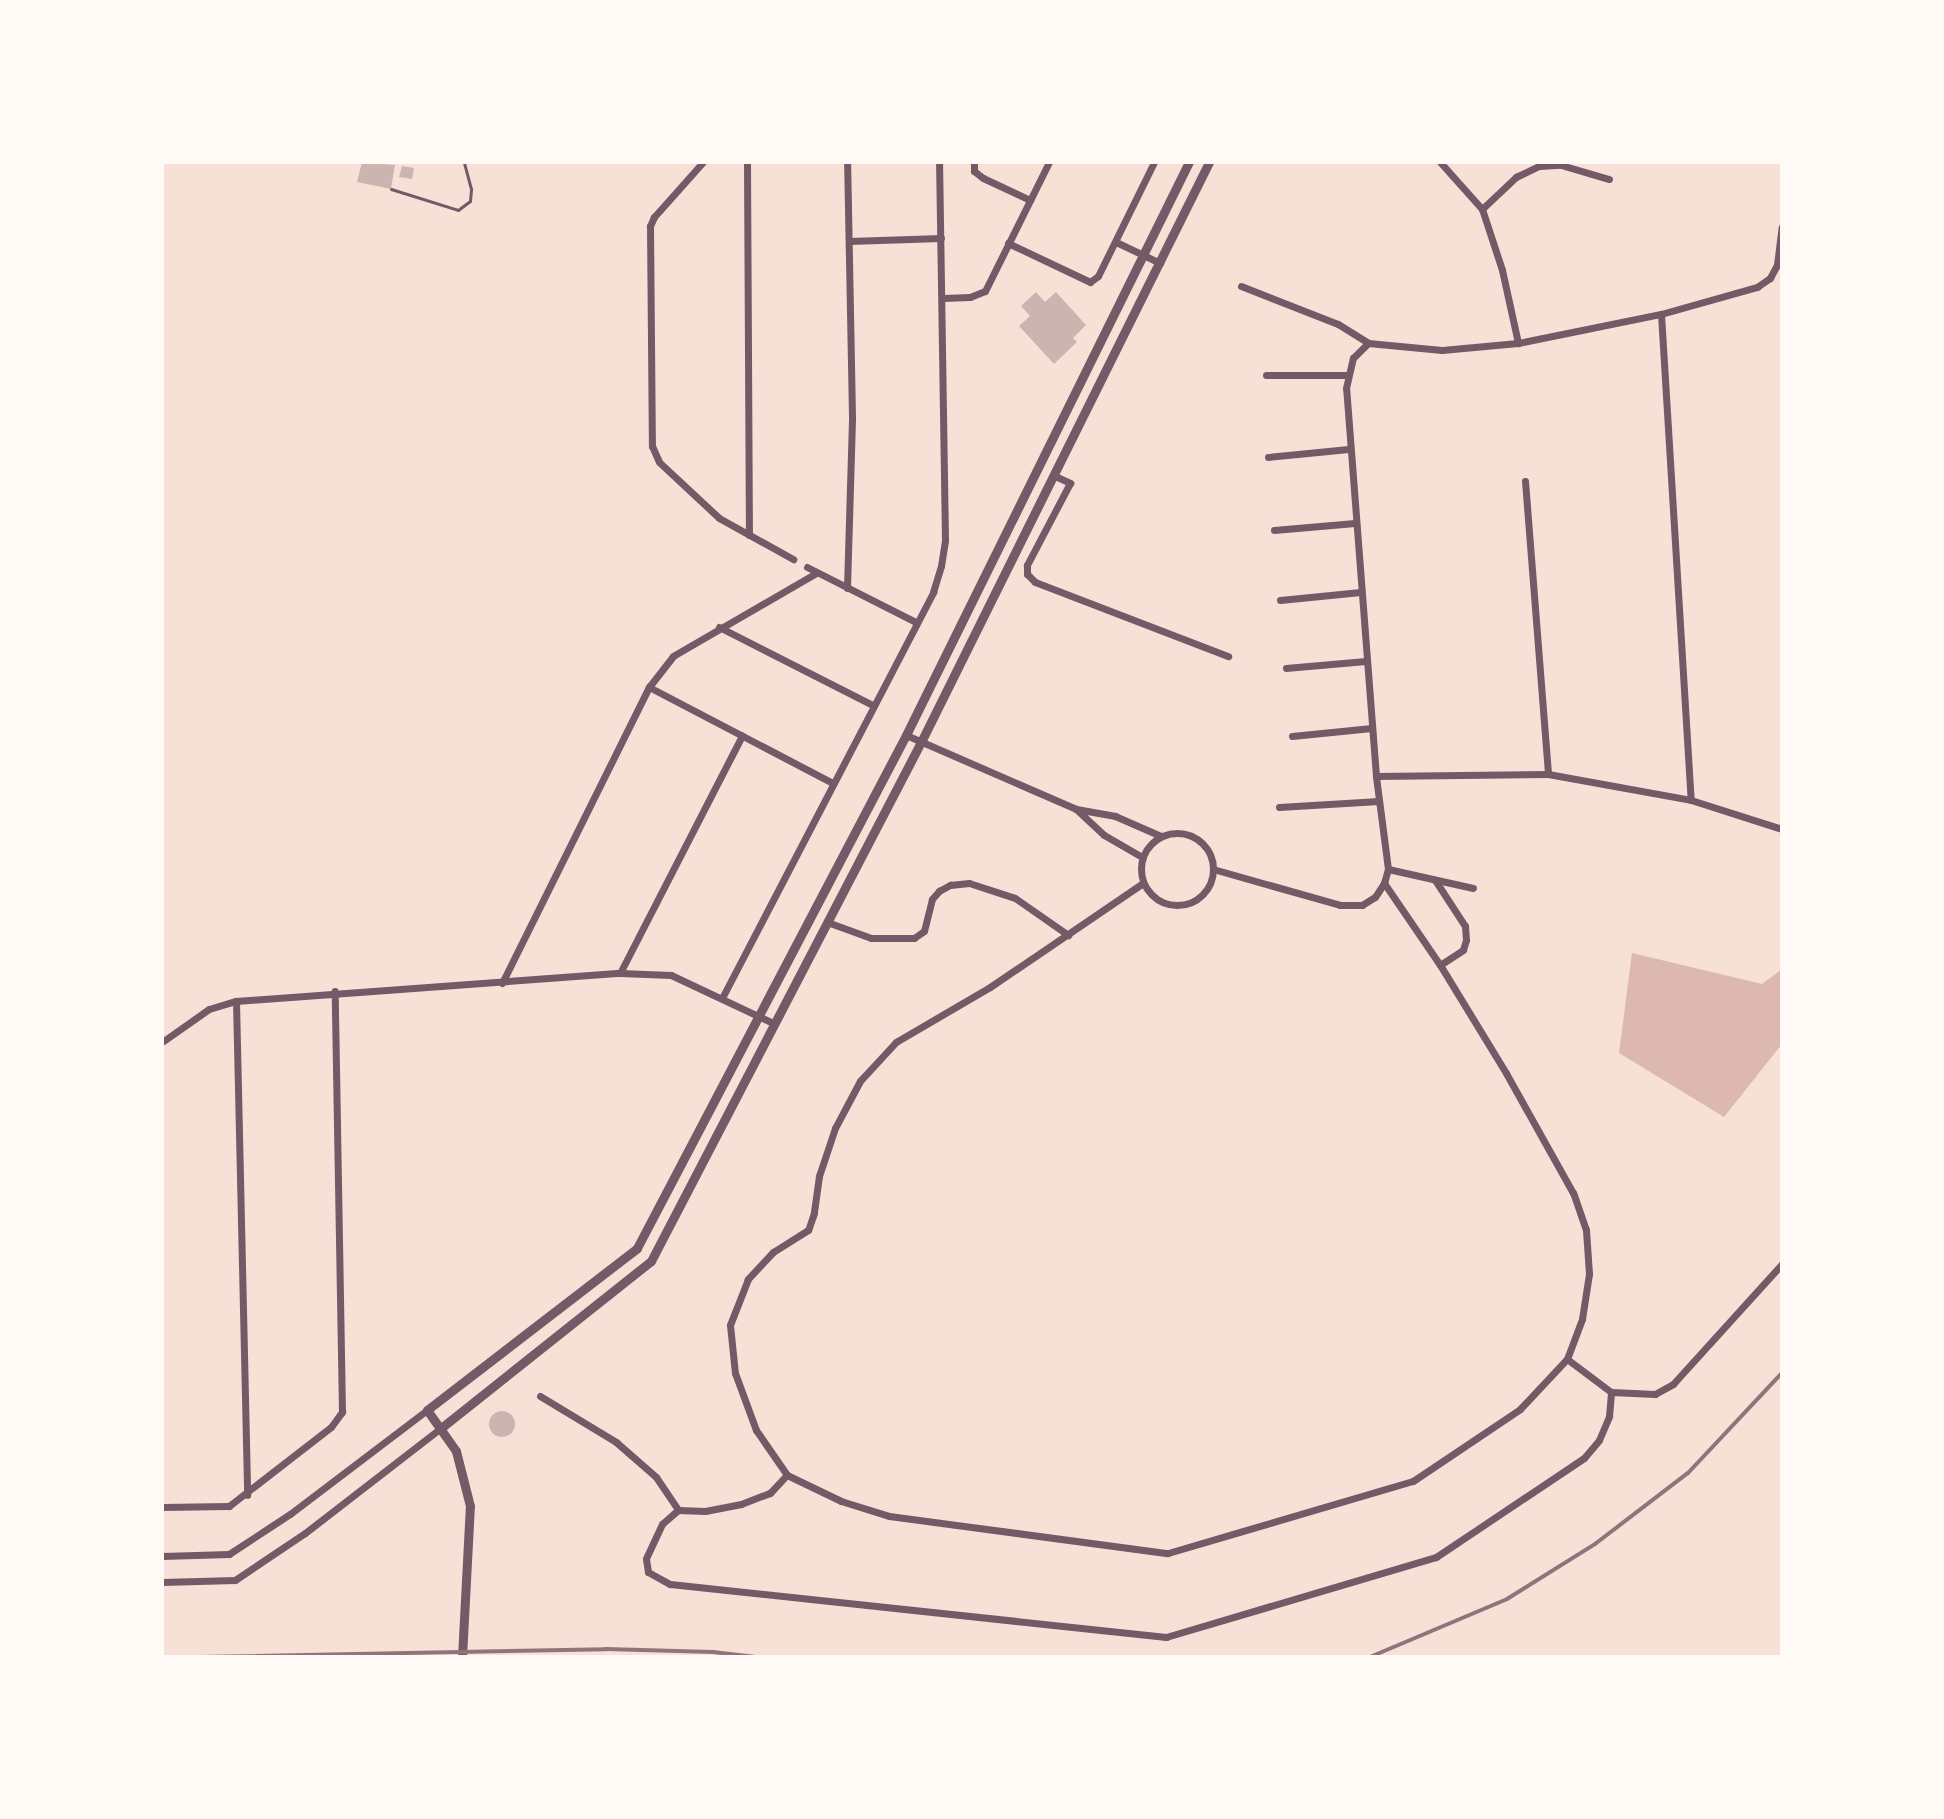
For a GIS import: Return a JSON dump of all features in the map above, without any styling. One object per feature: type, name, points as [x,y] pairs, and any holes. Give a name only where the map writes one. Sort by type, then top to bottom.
[{"type":"street","points":[[703,162],[654,217],[650,226],[650,433],[659,462],[719,518],[793,559]]},
{"type":"street","points":[[747,162],[749,535]]},
{"type":"street","points":[[847,162],[852,416],[847,588]]},
{"type":"street","points":[[722,998],[933,592],[945,540],[939,162]]},
{"type":"street","points":[[974,162],[974,171],[983,178],[1030,200]]},
{"type":"street","points":[[943,298],[970,297],[985,291],[1049,162]]},
{"type":"street","points":[[1008,243],[1090,282],[1098,276],[1154,162]]},
{"type":"street","points":[[162,1556],[229,1554],[290,1514],[616,1268],[637,1248],[906,735],[1189,162]]},
{"type":"street","points":[[162,1582],[235,1580],[305,1533],[651,1261],[921,742],[1209,162]]},
{"type":"street","points":[[1440,162],[1482,209],[1502,270],[1518,343]]},
{"type":"street","points":[[1482,209],[1516,177],[1539,166],[1561,165],[1609,179]]},
{"type":"street","points":[[1241,286],[1338,324],[1368,343],[1442,350],[1518,343],[1661,314],[1757,287],[1770,278],[1777,265],[1782,227]]},
{"type":"street","points":[[849,241],[941,238]]},
{"type":"street","points":[[1116,242],[1160,263]]},
{"type":"street","points":[[1661,314],[1691,800]]},
{"type":"street","points":[[1213,869],[1340,905],[1362,905],[1375,897],[1384,883],[1388,869],[1376,776],[1349,449],[1348,375],[1359,348],[1368,343]]},
{"type":"street","points":[[1266,375],[1348,375]]},
{"type":"street","points":[[1268,457],[1349,449]]},
{"type":"street","points":[[1055,476],[1070,483],[1027,565],[1027,574],[1035,582],[1228,656]]},
{"type":"street","points":[[1525,481],[1548,774]]},
{"type":"street","points":[[1274,530],[1355,523]]},
{"type":"street","points":[[807,567],[916,622]]},
{"type":"street","points":[[502,983],[649,687],[673,656],[816,573]]},
{"type":"street","points":[[1280,600],[1361,592]]},
{"type":"street","points":[[719,627],[873,705]]},
{"type":"street","points":[[1286,668],[1366,661]]},
{"type":"street","points":[[649,687],[833,783]]},
{"type":"street","points":[[1292,736],[1372,728]]},
{"type":"street","points":[[906,735],[1076,809],[1115,816],[1161,836]]},
{"type":"street","points":[[620,973],[742,736]]},
{"type":"street","points":[[1376,776],[1548,774],[1691,800],[1782,829]]},
{"type":"street","points":[[1279,807],[1379,801]]},
{"type":"street","points":[[1076,809],[1104,835],[1142,857]]},
{"type":"street","points":[[1171,833],[1192,836],[1207,849],[1213,869],[1201,896],[1182,905],[1160,901],[1143,883],[1142,857],[1161,836],[1171,833]]},
{"type":"street","points":[[1388,869],[1473,888]]},
{"type":"street","points":[[1435,880],[1465,926],[1466,940],[1463,950],[1440,965]]},
{"type":"street","points":[[827,922],[871,938],[914,938],[924,931],[932,899],[939,891],[950,885],[969,883],[1015,898],[1068,935]]},
{"type":"street","points":[[1143,883],[1068,935],[896,1042],[860,1081],[835,1128],[819,1176],[814,1213],[808,1230],[773,1252],[748,1279],[730,1325],[735,1373],[756,1430],[787,1475],[841,1501],[889,1516],[1168,1553],[1413,1481],[1520,1409],[1567,1359],[1582,1319],[1589,1274],[1586,1230],[1573,1193],[1440,965],[1384,883]]},
{"type":"street","points":[[162,1042],[209,1009],[236,1001],[335,991],[502,983],[620,973],[671,975],[775,1024]]},
{"type":"street","points":[[162,1507],[229,1506],[331,1427],[342,1412],[335,991]]},
{"type":"street","points":[[236,1001],[247,1495]]},
{"type":"street","points":[[1567,1359],[1611,1392],[1655,1394],[1673,1384],[1782,1264]]},
{"type":"street","points":[[787,1475],[770,1493],[741,1504],[705,1511],[678,1510],[662,1524],[646,1559],[648,1572],[670,1584],[1166,1637],[1436,1557],[1584,1458],[1599,1440],[1609,1416],[1611,1392]]},
{"type":"street","points":[[540,1396],[616,1442],[656,1477],[678,1510]]},
{"type":"street","points":[[427,1410],[456,1451],[470,1506],[462,1657]]},
{"type":"lane","points":[[391,189],[458,210],[470,201],[470,179],[464,162]]},
{"type":"shaded area","points":[[1632,953],[1762,984],[1782,969],[1782,1044],[1724,1117],[1619,1053]]},
{"type":"building","points":[[362,162],[395,165],[391,189],[357,182]]},
{"type":"building","points":[[402,166],[414,168],[412,179],[399,177]]},
{"type":"building","points":[[1036,292],[1045,302],[1056,292],[1086,325],[1073,338],[1077,342],[1054,364],[1019,326],[1030,316],[1021,306]]},
{"type":"building","points":[[502,1411],[511,1415],[515,1424],[511,1433],[502,1437],[493,1433],[489,1424],[493,1415]]},
{"type":"railway","points":[[1370,1657],[1507,1599],[1595,1544],[1688,1473],[1782,1373]]},
{"type":"railway","points":[[199,1657],[606,1649],[713,1652],[756,1657]]}]
